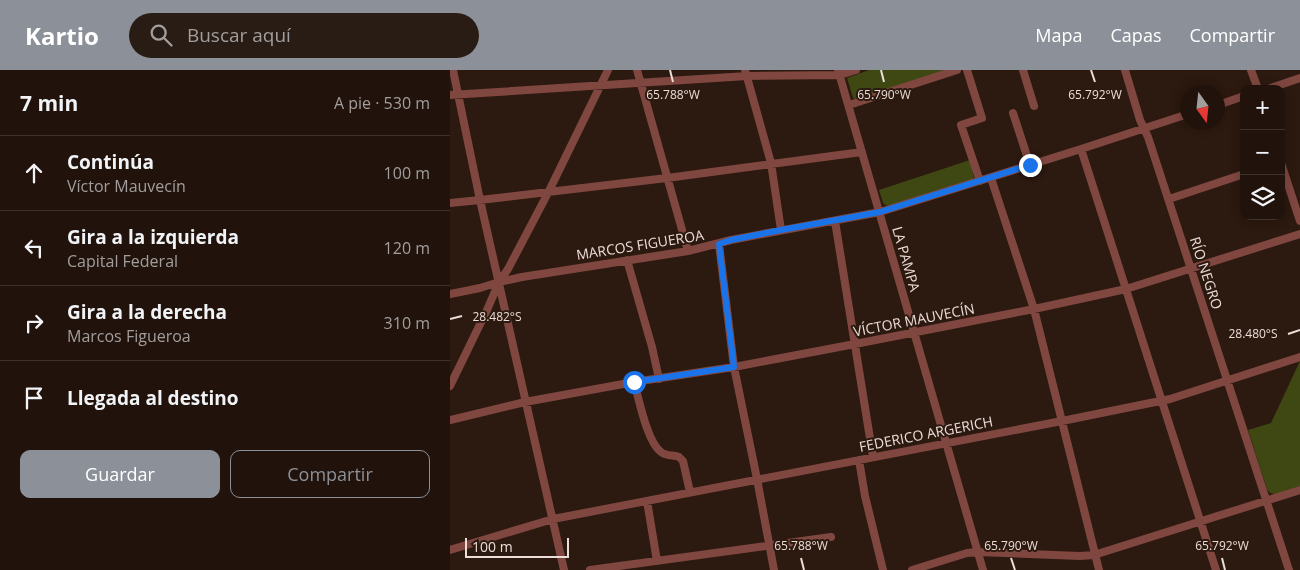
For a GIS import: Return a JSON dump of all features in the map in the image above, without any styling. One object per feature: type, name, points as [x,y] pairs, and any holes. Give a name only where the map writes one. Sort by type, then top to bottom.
[{"type":"street","points":[[453,70],[454,94],[499,282],[564,570]]},
{"type":"street","points":[[450,386],[499,282],[508,269],[549,191],[608,70]]},
{"type":"street","points":[[637,70],[688,251]]},
{"type":"street","points":[[454,94],[641,84],[746,73],[839,72],[856,70]]},
{"type":"street","points":[[849,105],[957,70]]},
{"type":"street","points":[[967,70],[982,118],[961,124],[980,181]]},
{"type":"street","points":[[1023,70],[1034,106]]},
{"type":"street","name":"RÍO NEGRO","points":[[1125,70],[1140,120],[1148,137],[1169,198],[1289,570]]},
{"type":"street","points":[[1251,70],[1257,85]]},
{"type":"street","name":"LA PAMPA","points":[[839,72],[983,570]]},
{"type":"street","points":[[746,73],[771,163],[781,230]]},
{"type":"street","points":[[1280,85],[1300,78]]},
{"type":"street","points":[[1225,103],[1240,97]]},
{"type":"street","points":[[1013,113],[1030,165]]},
{"type":"street","name":"MARCOS FIGUEROA","points":[[450,294],[522,277],[688,251],[731,240],[880,212],[1180,117]]},
{"type":"street","points":[[1081,149],[1216,570]]},
{"type":"street","points":[[450,203],[667,178],[862,152]]},
{"type":"street","points":[[1169,198],[1241,175]]},
{"type":"street","points":[[1285,175],[1300,221]]},
{"type":"street","points":[[991,178],[1034,309],[1099,570]]},
{"type":"street","points":[[835,221],[873,457]]},
{"type":"street","name":"VÍCTOR MAUVECÍN","points":[[450,420],[525,402],[634,382],[734,367],[1126,290],[1300,234]]},
{"type":"street","points":[[719,244],[734,367],[774,570]]},
{"type":"street","points":[[628,260],[659,379]]},
{"type":"street","name":"FEDERICO ARGERICH","points":[[450,550],[553,519],[1162,401],[1300,357]]},
{"type":"street","points":[[634,382],[646,427],[661,452],[679,457],[683,461],[690,492]]},
{"type":"street","points":[[859,460],[865,496],[883,570]]},
{"type":"street","points":[[912,570],[967,553],[978,552],[1094,555],[1300,490]]},
{"type":"street","points":[[647,501],[657,560]]},
{"type":"street","points":[[590,570],[831,537]]},
{"type":"green space","points":[[869,70],[947,70],[855,99],[853,98],[847,78]]},
{"type":"green space","points":[[970,160],[974,178],[972,180],[890,206],[883,203],[879,190]]},
{"type":"green space","points":[[1300,361],[1300,486],[1275,494],[1270,493],[1267,489],[1248,430],[1271,423]]},
{"type":"route","points":[[634,382],[734,367],[719,244],[781,230],[880,212],[1030,165]]}]
